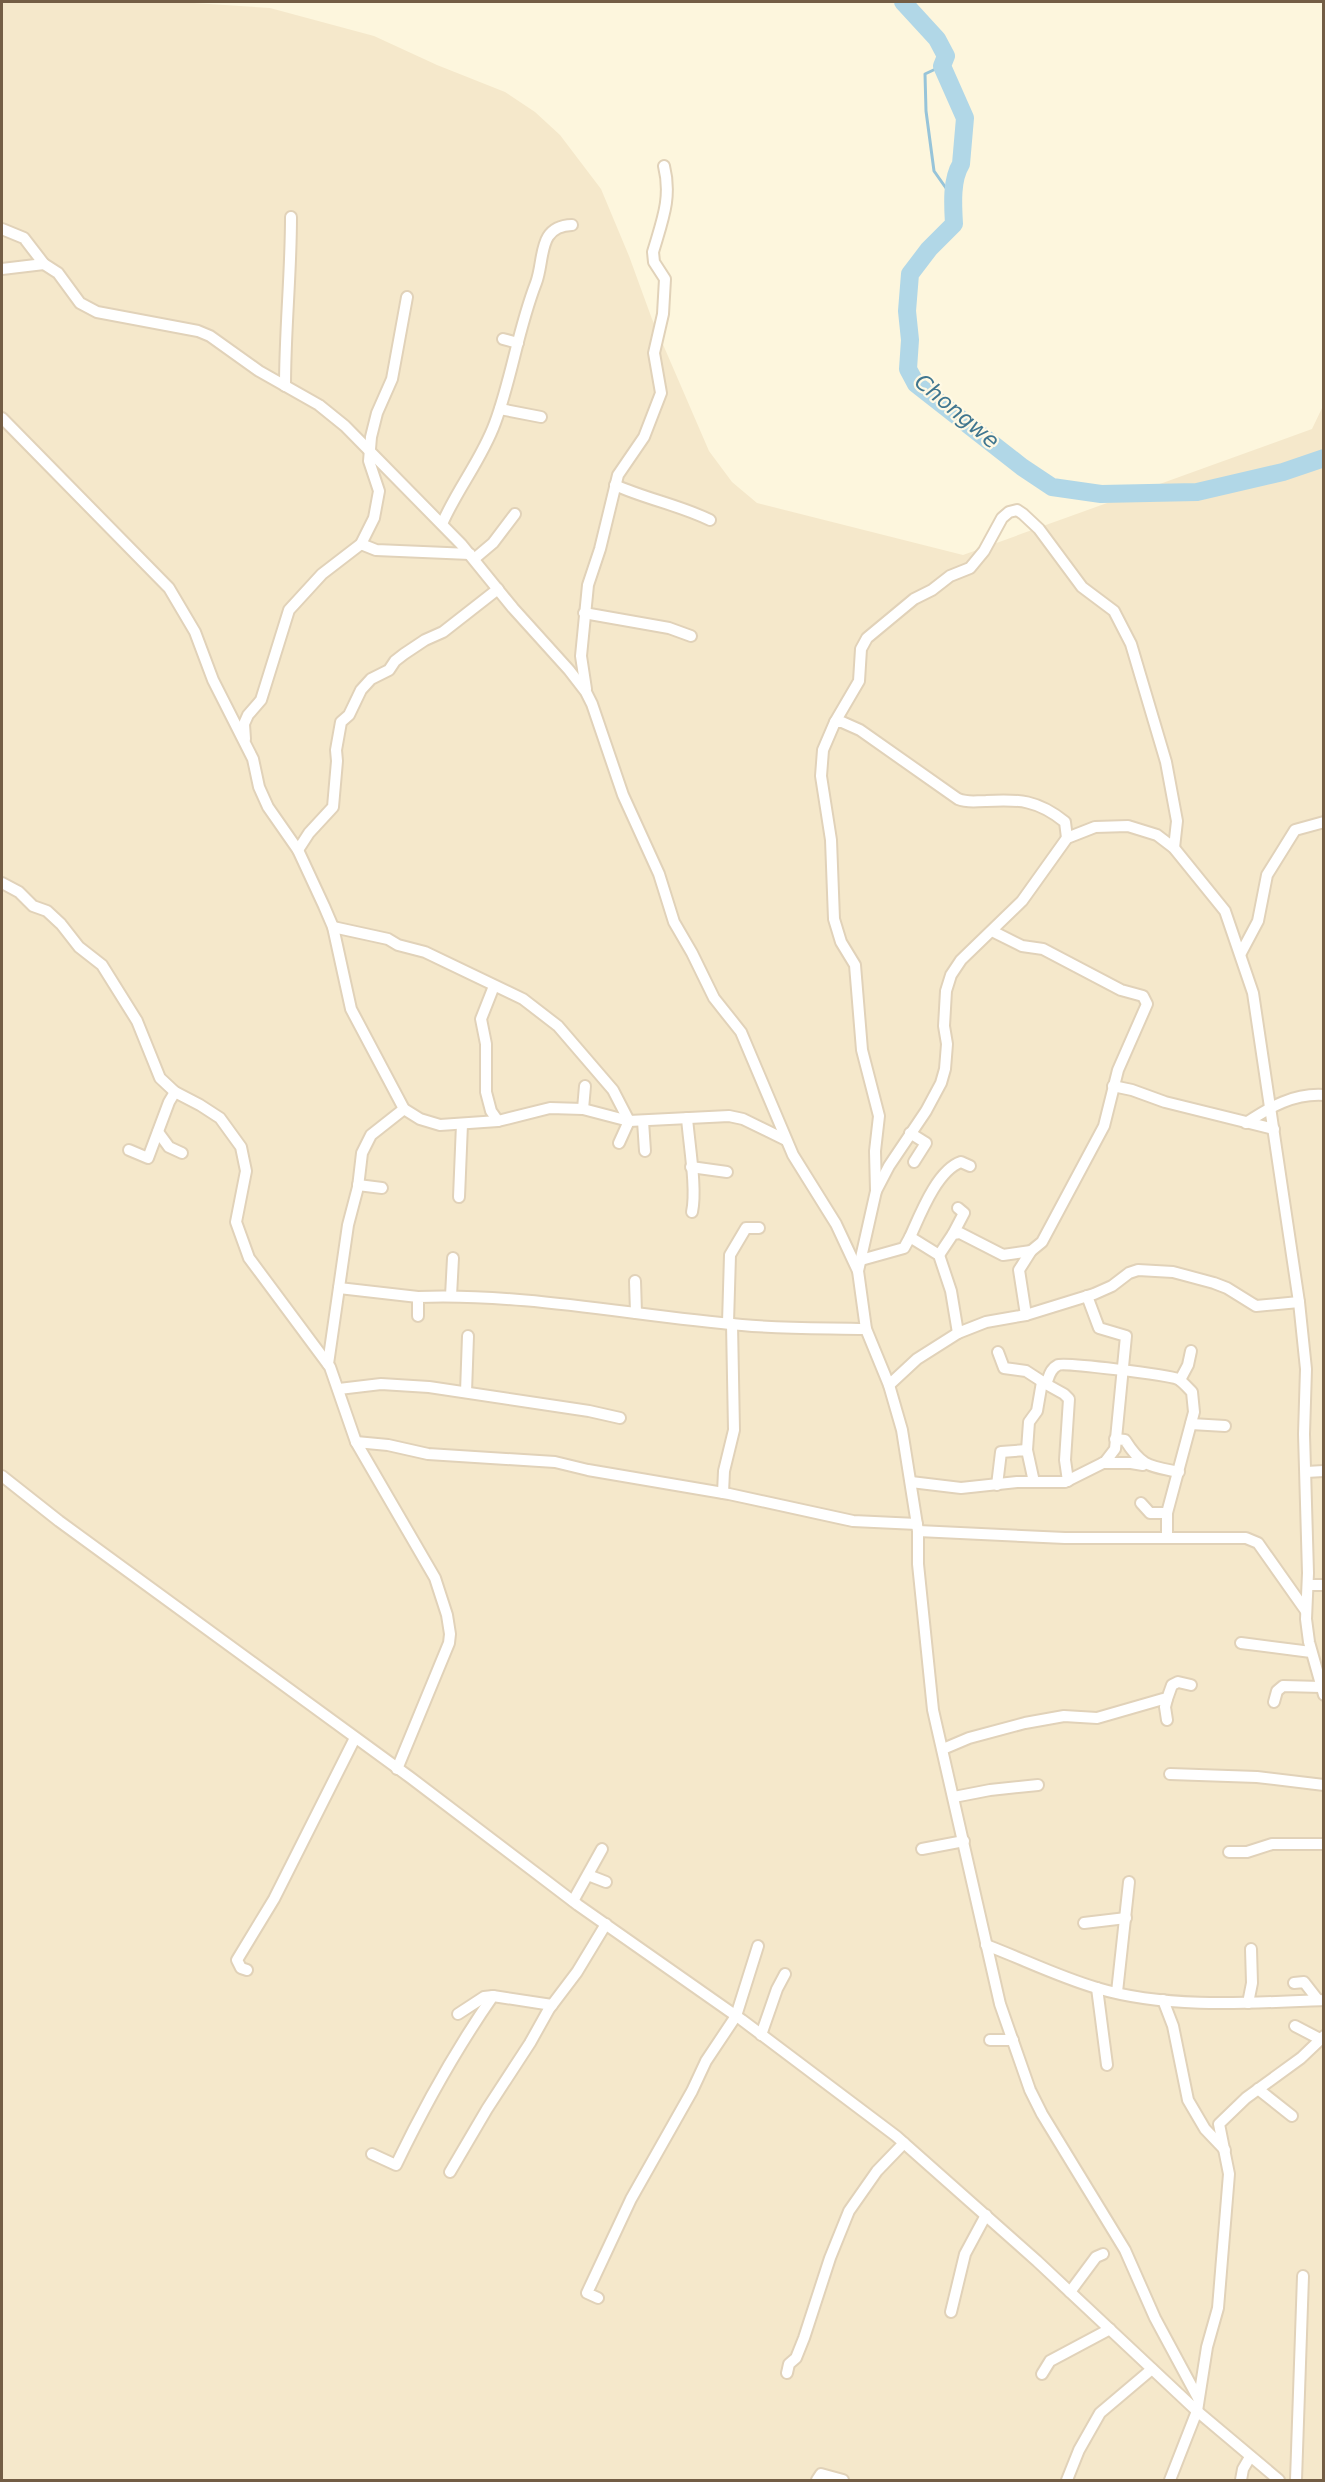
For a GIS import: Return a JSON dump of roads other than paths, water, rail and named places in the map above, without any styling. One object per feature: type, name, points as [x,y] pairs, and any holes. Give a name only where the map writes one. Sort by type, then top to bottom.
[{"type":"street","points":[[664,166],[669,184],[669,195],[653,252],[654,262],[665,279],[663,314],[654,353],[661,393],[644,437],[618,475],[600,549],[588,585],[581,656],[586,692],[623,795],[659,873],[674,922],[714,998],[741,1032],[786,1140],[836,1224],[858,1271],[866,1329],[889,1385],[902,1430],[917,1528],[918,1564],[933,1710],[964,1841],[975,1904],[1000,2004],[1030,2090],[1042,2114],[1125,2250],[1155,2318],[1198,2398]]},
{"type":"street","points":[[285,386],[285,331],[291,274],[291,217]]},
{"type":"street","points":[[442,524],[449,507],[485,447],[500,409],[523,315],[539,275],[546,238],[558,226],[572,225]]},
{"type":"street","points":[[2,229],[24,238],[33,246],[44,264],[58,273],[80,303],[88,309],[198,331],[210,336],[285,386],[319,405],[370,450],[472,556],[586,692]]},
{"type":"street","points":[[2,269],[44,264]]},
{"type":"street","points":[[245,743],[244,724],[248,715],[261,700],[289,610],[322,574],[361,544],[374,518],[379,496],[369,461],[370,450],[377,413],[392,379],[407,297]]},
{"type":"street","points":[[502,339],[518,343]]},
{"type":"street","points":[[500,409],[541,417]]},
{"type":"street","points":[[2,418],[169,588],[195,632],[213,680],[253,759],[259,787],[268,807],[298,850],[333,927],[351,1009],[404,1108],[420,1119],[440,1125],[498,1121],[550,1108],[583,1109],[629,1122],[729,1116],[743,1119],[786,1140]]},
{"type":"street","points":[[615,486],[631,493],[675,505],[710,520]]},
{"type":"street","points":[[858,1271],[876,1191],[875,1151],[879,1116],[862,1050],[855,965],[841,942],[834,919],[831,840],[821,776],[823,750],[835,722],[859,681],[861,649],[867,638],[914,598],[932,590],[950,576],[970,568],[992,540],[1002,518],[1009,512],[1017,510],[1039,529],[1082,587],[1114,611],[1131,644],[1166,762],[1177,821],[1174,848]]},
{"type":"street","points":[[361,544],[376,550],[472,556],[493,543],[515,514]]},
{"type":"street","points":[[298,850],[309,833],[333,807],[336,750],[341,722],[349,715],[361,690],[371,679],[389,670],[404,654],[443,632],[498,589]]},
{"type":"street","points":[[584,614],[669,628],[691,636]]},
{"type":"street","points":[[835,722],[842,722],[860,730],[958,799],[966,802],[1018,800],[1040,805],[1065,822],[1067,838]]},
{"type":"street","points":[[1240,953],[1258,921],[1267,875],[1295,830],[1323,822]]},
{"type":"street","points":[[876,1191],[889,1166],[933,1100],[945,1070],[946,991],[951,975],[961,960],[1022,901],[1067,838],[1095,827],[1128,826],[1157,835],[1174,848],[1225,911],[1253,993],[1299,1302],[1306,1369],[1308,1586],[1306,1611],[1311,1652],[1322,1691],[1283,1686],[1276,1691],[1274,1702]]},
{"type":"street","points":[[2,883],[19,892],[33,906],[47,911],[62,924],[79,947],[102,965],[137,1021],[160,1078],[176,1092],[220,1118],[241,1147],[246,1171],[236,1222],[239,1236],[249,1258],[328,1364],[339,1389],[356,1442],[435,1578],[443,1598],[450,1634],[442,1661],[397,1769]]},
{"type":"street","points":[[333,927],[388,939],[398,945],[425,952],[523,999],[558,1026],[613,1090],[629,1122]]},
{"type":"street","points":[[992,931],[1022,946],[1043,949],[1121,990],[1143,996],[1147,1004],[1113,1086],[1104,1126],[1042,1242],[1031,1251],[1019,1270],[1026,1315]]},
{"type":"street","points":[[494,986],[481,1019],[486,1044],[486,1092],[491,1111],[498,1121]]},
{"type":"street","points":[[583,1109],[585,1086]]},
{"type":"street","points":[[1113,1086],[1274,1130]]},
{"type":"street","points":[[129,1150],[148,1158],[169,1102],[176,1092]]},
{"type":"street","points":[[1246,1123],[1270,1106],[1308,1094],[1323,1095]]},
{"type":"street","points":[[328,1364],[348,1225],[358,1185],[362,1153],[371,1135],[404,1108]]},
{"type":"street","points":[[687,1118],[695,1197],[692,1212]]},
{"type":"street","points":[[643,1121],[645,1151]]},
{"type":"street","points":[[619,1143],[629,1122]]},
{"type":"street","points":[[459,1197],[462,1124]]},
{"type":"street","points":[[158,1132],[169,1148],[182,1153]]},
{"type":"street","points":[[910,1133],[926,1143],[914,1162]]},
{"type":"street","points":[[861,1260],[904,1248],[926,1200],[950,1166],[962,1162],[970,1166]]},
{"type":"street","points":[[691,1167],[727,1172]]},
{"type":"street","points":[[358,1185],[382,1188]]},
{"type":"street","points":[[939,1255],[964,1213],[958,1208]]},
{"type":"street","points":[[723,1493],[724,1472],[734,1430],[730,1255],[746,1228],[759,1228]]},
{"type":"street","points":[[952,1234],[960,1233],[1003,1255],[1031,1251]]},
{"type":"street","points":[[910,1237],[939,1255],[951,1292],[958,1333]]},
{"type":"street","points":[[452,1296],[453,1258]]},
{"type":"street","points":[[889,1385],[917,1359],[958,1333],[986,1322],[1026,1315],[1086,1296],[1112,1286],[1129,1273],[1138,1270],[1173,1272],[1214,1283],[1227,1288],[1256,1306],[1299,1302]]},
{"type":"street","points":[[635,1281],[636,1313]]},
{"type":"street","points":[[339,1288],[418,1297],[508,1298],[730,1324],[866,1329]]},
{"type":"street","points":[[911,1482],[961,1488],[1068,1481],[1103,1463],[1114,1449],[1126,1336],[1099,1328],[1086,1296]]},
{"type":"street","points":[[418,1297],[418,1316]]},
{"type":"street","points":[[466,1392],[468,1336]]},
{"type":"street","points":[[1180,1380],[1188,1365],[1191,1351]]},
{"type":"street","points":[[998,1352],[1004,1368],[1026,1371],[1069,1399],[1065,1460],[1068,1481]]},
{"type":"street","points":[[1034,1482],[1027,1450],[1029,1422],[1037,1411],[1044,1383],[1051,1370],[1059,1364],[1156,1374],[1180,1380],[1192,1392],[1194,1412],[1167,1513],[1167,1537]]},
{"type":"street","points":[[339,1389],[381,1384],[429,1387],[589,1411],[620,1418]]},
{"type":"street","points":[[1191,1424],[1225,1426]]},
{"type":"street","points":[[1115,1439],[1125,1440],[1136,1458],[1149,1466]]},
{"type":"street","points":[[356,1442],[388,1445],[428,1454],[555,1462],[588,1470],[723,1493],[853,1521],[917,1528],[1065,1538],[1246,1538],[1258,1543],[1306,1611]]},
{"type":"street","points":[[997,1485],[1000,1452],[1027,1450]]},
{"type":"street","points":[[1103,1463],[1131,1463],[1179,1472]]},
{"type":"street","points":[[1306,1472],[1323,1471]]},
{"type":"street","points":[[2,1476],[411,1778],[573,1901],[736,2016],[904,2143],[986,2215],[1197,2411],[1279,2481]]},
{"type":"street","points":[[1141,1503],[1150,1513],[1167,1513]]},
{"type":"street","points":[[1308,1586],[1323,1585]]},
{"type":"street","points":[[1241,1643],[1311,1652]]},
{"type":"street","points":[[1167,1720],[1165,1707],[1172,1685],[1178,1682],[1191,1685]]},
{"type":"street","points":[[943,1749],[969,1738],[1025,1724],[1064,1716],[1097,1718],[1163,1698],[1167,1699]]},
{"type":"street","points":[[247,1970],[241,1968],[237,1960],[274,1899],[356,1738]]},
{"type":"street","points":[[1170,1774],[1229,1778],[1257,1777],[1323,1785]]},
{"type":"street","points":[[954,1797],[990,1790],[1038,1785]]},
{"type":"street","points":[[922,1849],[964,1841]]},
{"type":"street","points":[[1229,1852],[1247,1852],[1272,1844],[1323,1844]]},
{"type":"street","points":[[573,1901],[602,1849]]},
{"type":"street","points":[[588,1875],[606,1882]]},
{"type":"street","points":[[1117,1992],[1129,1882]]},
{"type":"street","points":[[1084,1923],[1126,1918]]},
{"type":"street","points":[[450,2172],[552,2005],[577,1972],[606,1924]]},
{"type":"street","points":[[986,1945],[1097,1988],[1163,2000],[1248,2003],[1321,2000]]},
{"type":"street","points":[[598,2298],[587,2292],[631,2199],[692,2091],[706,2061],[736,2016],[758,1946]]},
{"type":"street","points":[[1248,2003],[1252,1983],[1251,1949]]},
{"type":"street","points":[[761,2035],[777,1989],[785,1974]]},
{"type":"street","points":[[1294,1983],[1304,1982],[1321,2000]]},
{"type":"street","points":[[1097,1988],[1107,2065]]},
{"type":"street","points":[[458,2014],[484,1997],[493,1996],[552,2005]]},
{"type":"street","points":[[372,2154],[396,2165],[423,2109],[493,1996]]},
{"type":"street","points":[[1163,2000],[1173,2026],[1188,2100],[1205,2129],[1225,2150]]},
{"type":"street","points":[[1170,2481],[1197,2411],[1207,2347],[1218,2308],[1229,2174],[1220,2124],[1258,2089],[1301,2058],[1322,2038],[1295,2026]]},
{"type":"street","points":[[990,2040],[1013,2040]]},
{"type":"street","points":[[1258,2089],[1292,2116]]},
{"type":"street","points":[[787,2373],[789,2364],[796,2358],[804,2338],[830,2258],[849,2211],[877,2171],[904,2143]]},
{"type":"street","points":[[951,2312],[965,2254],[986,2215]]},
{"type":"street","points":[[1070,2292],[1096,2257],[1103,2254]]},
{"type":"street","points":[[1296,2481],[1303,2276]]},
{"type":"street","points":[[1042,2374],[1050,2361],[1110,2329]]},
{"type":"street","points":[[1067,2481],[1079,2450],[1100,2413],[1152,2369]]},
{"type":"street","points":[[1241,2481],[1243,2469],[1250,2457]]},
{"type":"street","points":[[818,2481],[821,2474],[843,2481]]},
{"type":"waterway","name":"Chongwe","points":[[903,2],[937,39],[946,56],[942,66],[965,118],[961,164],[954,185],[954,224],[929,249],[910,274],[907,311],[910,340],[908,369],[916,384],[1022,467],[1052,487],[1101,494],[1197,492],[1283,472],[1324,458]]},
{"type":"waterway","points":[[942,66],[925,74],[926,111],[934,171],[953,198]]}]
